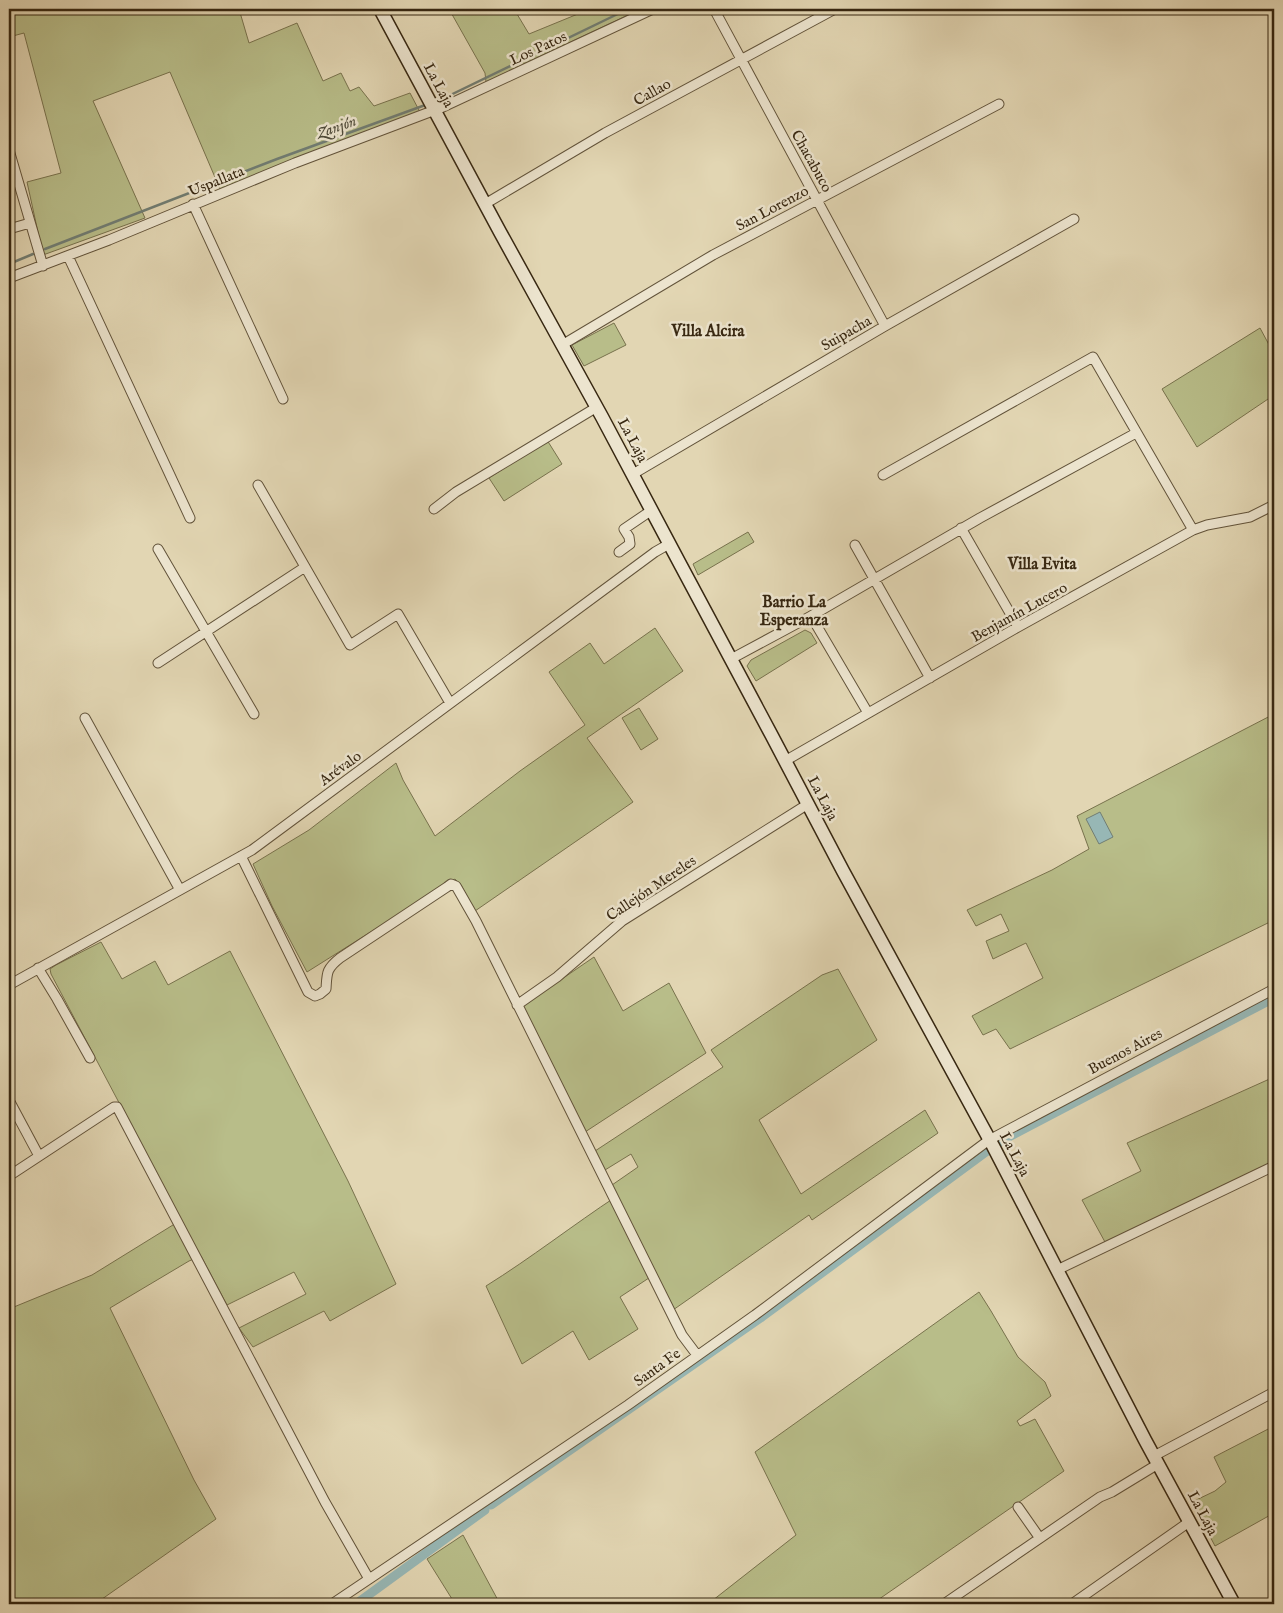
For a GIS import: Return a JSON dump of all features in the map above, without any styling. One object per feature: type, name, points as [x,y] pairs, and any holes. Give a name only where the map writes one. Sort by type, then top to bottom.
[{"type":"main road","name":"La Laja","points":[[380,9],[633,474],[992,1145],[1156,1460],[1234,1604]]},
{"type":"street","name":"Los Patos","points":[[434,111],[653,9]]},
{"type":"street","name":"Chacabuco","points":[[714,9],[886,326]]},
{"type":"street","name":"Callao","points":[[485,204],[605,133],[835,9]]},
{"type":"street","name":"San Lorenzo","points":[[562,345],[713,255],[999,104]]},
{"type":"street","name":"Uspallata","points":[[9,278],[68,256],[295,163],[434,111]]},
{"type":"street","points":[[9,150],[43,266]]},
{"type":"street","points":[[193,204],[283,398]]},
{"type":"street","name":"Suipacha","points":[[633,474],[1074,219]]},
{"type":"street","points":[[9,229],[30,223]]},
{"type":"street","points":[[68,256],[190,518]]},
{"type":"street","points":[[883,475],[1093,357],[1194,530]]},
{"type":"street","points":[[434,509],[456,492],[597,407]]},
{"type":"street","points":[[731,659],[811,616],[962,528],[1136,433]]},
{"type":"street","points":[[258,485],[350,645],[398,614],[450,703]]},
{"type":"street","name":"Benjamín Lucero","points":[[785,761],[1194,530],[1207,525],[1250,516],[1274,505]]},
{"type":"street","points":[[619,552],[630,544],[629,537],[624,529],[652,510]]},
{"type":"street","points":[[962,528],[1018,628]]},
{"type":"street","name":"Arévalo","points":[[9,985],[257,846],[655,552],[669,544]]},
{"type":"street","points":[[855,545],[930,678]]},
{"type":"street","points":[[158,549],[254,714]]},
{"type":"street","points":[[158,663],[304,567]]},
{"type":"street","points":[[811,616],[868,713]]},
{"type":"street","points":[[85,718],[180,890]]},
{"type":"street","name":"Callejón Mereles","points":[[517,1005],[556,977],[622,921],[808,804]]},
{"type":"street","points":[[241,856],[308,992],[315,996],[326,990],[327,972],[331,965],[451,884],[456,886],[476,921],[682,1335],[697,1355]]},
{"type":"street","points":[[38,968],[90,1058]]},
{"type":"street","name":"Buenos Aires","points":[[992,1145],[1274,989]]},
{"type":"street","points":[[9,1100],[40,1156]]},
{"type":"street","points":[[9,1176],[114,1107],[117,1107],[325,1502],[369,1579]]},
{"type":"street","name":"Santa Fe","points":[[332,1604],[628,1405],[992,1145]]},
{"type":"street","points":[[1057,1270],[1274,1166]]},
{"type":"street","points":[[944,1604],[1039,1537],[1100,1497],[1112,1492],[1156,1460],[1274,1392]]},
{"type":"street","points":[[1018,1506],[1039,1537]]},
{"type":"street","points":[[1072,1604],[1189,1522]]},
{"type":"green space","points":[[9,9],[239,9],[249,43],[297,23],[323,81],[341,73],[350,91],[359,87],[374,106],[410,93],[421,114],[380,126],[220,189],[170,72],[93,101],[145,218],[43,255],[27,182],[61,173],[24,33],[9,37]]},
{"type":"green space","points":[[449,9],[514,9],[529,34],[590,9],[641,9],[486,82],[485,73]]},
{"type":"green space","points":[[614,323],[626,345],[584,366],[572,345]]},
{"type":"green space","points":[[1260,328],[1274,354],[1274,395],[1197,447],[1162,389]]},
{"type":"green space","points":[[547,440],[562,464],[504,501],[489,478]]},
{"type":"green space","points":[[748,532],[754,542],[698,575],[693,564]]},
{"type":"green space","points":[[655,628],[683,671],[587,738],[633,802],[475,911],[461,885],[455,879],[307,972],[272,906],[253,864],[309,830],[396,763],[403,780],[435,836],[520,771],[585,725],[549,672],[590,643],[604,664]]},
{"type":"green space","points":[[805,630],[811,633],[817,643],[756,681],[747,666],[751,660]]},
{"type":"green space","points":[[639,708],[658,739],[641,750],[622,718]]},
{"type":"green space","points":[[1274,714],[1274,920],[1010,1049],[996,1029],[983,1035],[972,1016],[1043,978],[1026,943],[993,959],[986,941],[1009,931],[1001,914],[976,926],[967,910],[1052,870],[1089,849],[1077,816]]},
{"type":"green space","points":[[101,942],[122,979],[155,961],[168,985],[230,951],[348,1181],[396,1284],[330,1321],[324,1311],[253,1347],[239,1328],[306,1294],[294,1272],[227,1305],[201,1256],[189,1261],[110,1308],[194,1480],[216,1519],[95,1604],[9,1604],[9,1309],[92,1275],[181,1220],[51,974],[50,969],[56,965]]},
{"type":"green space","points":[[594,957],[623,1011],[669,983],[706,1053],[585,1132],[521,1007]]},
{"type":"green space","points":[[838,969],[877,1040],[759,1120],[801,1194],[925,1110],[938,1133],[812,1220],[809,1215],[673,1310],[655,1274],[620,1297],[638,1329],[589,1360],[573,1331],[522,1364],[486,1286],[617,1196],[612,1185],[638,1167],[631,1154],[605,1170],[595,1151],[723,1067],[711,1050],[822,975]]},
{"type":"green space","points":[[1274,1077],[1274,1161],[1105,1242],[1082,1200],[1141,1171],[1127,1143]]},
{"type":"green space","points":[[979,1292],[1018,1357],[1045,1382],[1051,1396],[1017,1421],[1020,1426],[1035,1419],[1064,1471],[872,1604],[708,1604],[796,1535],[755,1452]]},
{"type":"green space","points":[[1274,1426],[1274,1513],[1215,1546],[1192,1502],[1215,1491],[1226,1482],[1214,1457]]},
{"type":"green space","points":[[463,1535],[500,1604],[444,1604],[452,1599],[427,1559]]},
{"type":"water","points":[[1100,812],[1113,837],[1099,844],[1086,819]]},
{"type":"waterway","name":"Zanjón","points":[[436,102],[628,9]]},
{"type":"waterway","name":"Zanjón","points":[[45,249],[277,159],[428,104]]},
{"type":"waterway","name":"Zanjón","points":[[9,264],[33,254]]},
{"type":"waterway","points":[[491,1505],[762,1317],[1001,1141],[1274,998]]},
{"type":"waterway","points":[[356,1604],[485,1510]]},
{"type":"district","name":"Villa Alcira","points":[[708,330]]},
{"type":"district","name":"Villa Evita","points":[[1042,563]]},
{"type":"district","name":"Barrio La Esperanza","points":[[794,610]]}]
